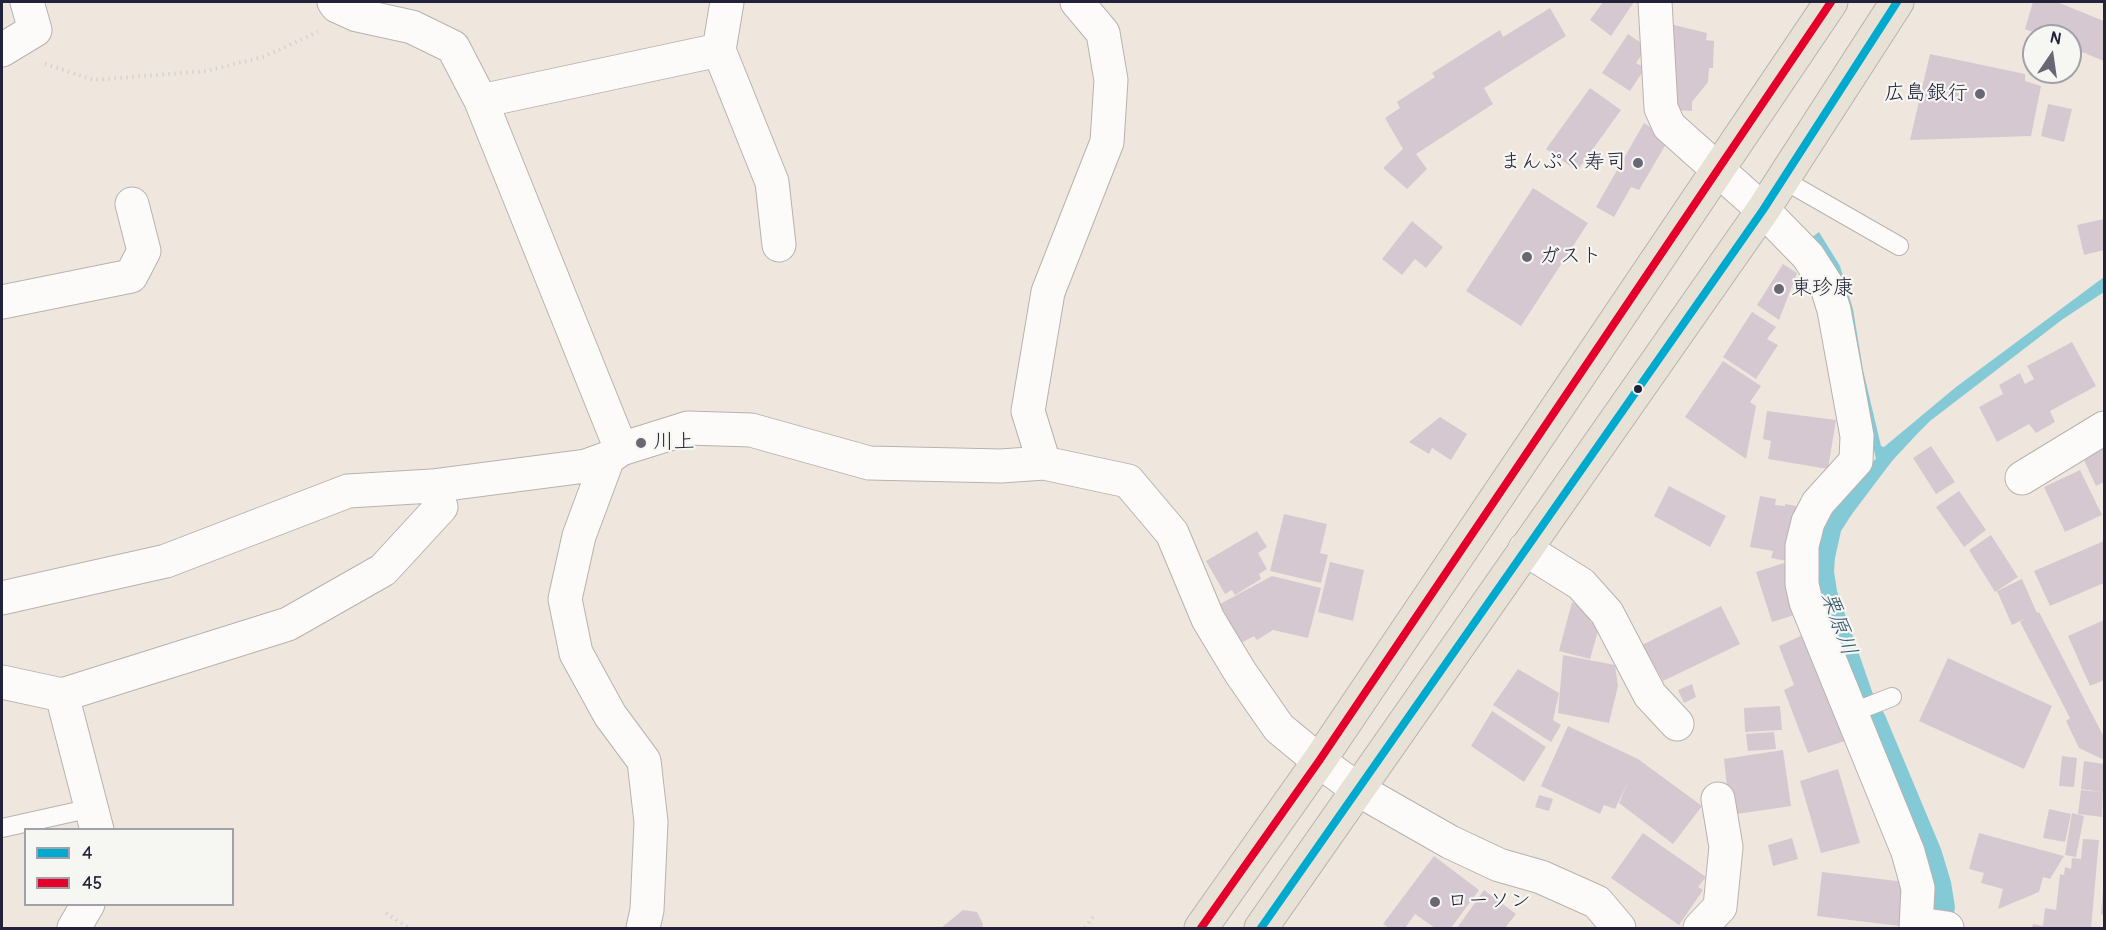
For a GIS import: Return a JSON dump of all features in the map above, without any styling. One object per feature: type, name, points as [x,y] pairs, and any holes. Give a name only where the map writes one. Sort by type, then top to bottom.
[{"type":"highway","points":[[1201,928],[1319,761],[1831,2]]},
{"type":"highway","points":[[1261,928],[1763,210],[1897,2]]},
{"type":"street","points":[[2,50],[35,30],[27,2]]},
{"type":"street","points":[[728,2],[719,50],[772,183],[779,245]]},
{"type":"street","points":[[1044,463],[1028,411],[1048,292],[1107,142],[1111,80],[1103,33],[1077,2]]},
{"type":"street","points":[[1655,2],[1661,108],[1669,126],[1763,210],[1808,256],[1826,284],[1834,310],[1857,436],[1856,461],[1818,503],[1808,522],[1802,546],[1802,585],[1806,602],[1870,705],[1927,926]]},
{"type":"street","points":[[346,8],[412,27],[453,47],[481,101],[615,453],[579,536],[565,599],[576,653],[610,715],[644,761],[651,822],[647,910],[643,928]]},
{"type":"street","points":[[481,101],[719,50]]},
{"type":"street","points":[[2,302],[131,276],[144,251],[132,204]]},
{"type":"street","points":[[2,598],[166,561],[348,491],[432,486],[586,466],[615,453],[688,428],[751,430],[869,464],[1001,466],[1044,463],[1128,481],[1172,534],[1208,619],[1253,691],[1279,728],[1319,761],[1357,789],[1450,842],[1499,865],[1541,877],[1598,902],[1618,928]]},
{"type":"street","points":[[2022,478],[2104,428]]},
{"type":"street","points":[[2,682],[62,695],[288,624],[383,570],[441,507],[432,486]]},
{"type":"street","points":[[1525,549],[1581,584],[1594,598],[1607,614],[1650,695],[1677,724]]},
{"type":"street","points":[[62,695],[94,819]]},
{"type":"street","points":[[1700,928],[1720,907],[1726,847],[1718,799]]},
{"type":"street","points":[[74,928],[87,906]]},
{"type":"lane","points":[[1782,179],[1899,246]]},
{"type":"lane","points":[[2,828],[94,819]]},
{"type":"path","points":[[43,64],[94,80],[206,71],[262,57],[346,8]]},
{"type":"path","points":[[386,913],[409,928]]},
{"type":"path","points":[[1086,928],[1093,917]]},
{"type":"water","name":"栗原川","points":[[1819,232],[1840,266],[1853,309],[1863,370],[1881,446],[1884,447],[1956,387],[2104,277],[2104,292],[2063,319],[1930,421],[1892,461],[1841,531],[1834,571],[1837,591],[1874,697],[1885,715],[1941,849],[1951,882],[1955,907],[1952,928],[1929,928],[1818,598],[1813,556],[1820,531],[1833,502],[1862,470],[1876,459],[1855,367],[1808,240]]},
{"type":"building","points":[[1603,2],[1634,2],[1611,36],[1590,20]]},
{"type":"building","points":[[2033,2],[2057,2],[2104,21],[2104,61],[2082,52],[2082,24],[2026,24]]},
{"type":"building","points":[[1550,8],[1566,36],[1484,88],[1493,104],[1416,154],[1427,169],[1407,189],[1383,168],[1403,149],[1385,118],[1400,108],[1397,102],[1435,77],[1432,73],[1500,30],[1503,37]]},
{"type":"building","points":[[1670,24],[1707,33],[1706,40],[1714,41],[1713,68],[1709,68],[1708,82],[1692,102],[1692,111],[1675,110]]},
{"type":"building","points":[[1628,34],[1647,47],[1636,63],[1645,68],[1630,91],[1602,73]]},
{"type":"building","name":"広島銀行","points":[[1930,54],[2022,73],[2022,84],[2041,86],[2031,136],[1910,140]]},
{"type":"building","points":[[1590,88],[1621,110],[1577,171],[1546,149]]},
{"type":"building","points":[[2048,104],[2072,109],[2064,142],[2041,136]]},
{"type":"building","name":"まんぷく寿司","points":[[1644,123],[1669,139],[1639,190],[1631,187],[1614,217],[1596,207]]},
{"type":"building","name":"ガスト","points":[[1533,188],[1588,223],[1521,326],[1466,291]]},
{"type":"building","points":[[2104,219],[2104,250],[2084,255],[2077,225]]},
{"type":"building","points":[[1412,221],[1443,247],[1426,268],[1415,259],[1402,275],[1382,259]]},
{"type":"building","name":"東珍康","points":[[1783,264],[1797,273],[1779,320],[1757,305]]},
{"type":"building","points":[[1752,312],[1776,327],[1767,339],[1778,345],[1756,379],[1723,357]]},
{"type":"building","points":[[2072,342],[2096,386],[2050,411],[2055,422],[2036,433],[2029,424],[1997,442],[1979,407],[2003,394],[1999,385],[2020,373],[2025,384],[2034,379],[2027,366]]},
{"type":"building","points":[[1723,361],[1761,386],[1750,402],[1756,406],[1746,459],[1685,417]]},
{"type":"building","points":[[1767,411],[1836,420],[1828,469],[1768,459],[1771,441],[1763,439]]},
{"type":"building","points":[[1440,417],[1467,434],[1451,460],[1432,448],[1429,454],[1409,442]]},
{"type":"building","points":[[1931,446],[1955,482],[1936,494],[1913,458]]},
{"type":"building","points":[[2104,448],[2104,482],[2096,486],[2083,458]]},
{"type":"building","points":[[2080,470],[2102,515],[2065,532],[2044,487]]},
{"type":"building","points":[[1669,486],[1726,516],[1710,547],[1654,516]]},
{"type":"building","points":[[1959,491],[1986,530],[1964,547],[1936,507]]},
{"type":"building","points":[[1760,496],[1776,499],[1775,505],[1802,507],[1792,562],[1771,558],[1773,551],[1750,547]]},
{"type":"building","points":[[1284,514],[1327,524],[1320,553],[1328,555],[1321,583],[1270,571]]},
{"type":"building","points":[[1257,531],[1267,547],[1258,553],[1267,569],[1259,574],[1261,579],[1235,595],[1232,590],[1225,594],[1206,561]]},
{"type":"building","points":[[1991,535],[2018,577],[1995,592],[1969,550]]},
{"type":"building","points":[[2104,541],[2104,583],[2050,606],[2034,571]]},
{"type":"building","points":[[1330,562],[1364,570],[1353,621],[1318,612]]},
{"type":"building","points":[[1787,562],[1804,612],[1772,622],[1756,572]]},
{"type":"building","points":[[1272,576],[1321,588],[1308,638],[1273,630],[1257,640],[1254,636],[1241,643],[1220,604]]},
{"type":"building","points":[[2022,579],[2037,613],[2039,612],[2104,737],[2104,758],[2102,759],[2079,748],[2066,721],[2070,718],[2020,622],[2026,618],[2012,625],[1997,591]]},
{"type":"building","points":[[1572,602],[1593,614],[1590,622],[1600,624],[1590,659],[1559,651]]},
{"type":"building","points":[[1721,606],[1740,644],[1663,681],[1642,645]]},
{"type":"building","points":[[2104,620],[2104,680],[2090,686],[2068,636]]},
{"type":"building","points":[[1807,633],[1848,740],[1808,753],[1784,690],[1794,685],[1779,646]]},
{"type":"building","points":[[1563,655],[1615,665],[1618,686],[1609,723],[1558,713]]},
{"type":"building","points":[[1948,658],[2052,706],[2024,769],[1919,721]]},
{"type":"building","points":[[1518,669],[1559,693],[1553,720],[1561,725],[1551,742],[1493,705]]},
{"type":"building","points":[[1692,684],[1696,697],[1684,703],[1678,690]]},
{"type":"building","points":[[1780,706],[1782,730],[1745,732],[1744,708]]},
{"type":"building","points":[[1492,711],[1546,747],[1524,782],[1471,746]]},
{"type":"building","points":[[1568,726],[1638,759],[1702,806],[1673,844],[1619,803],[1628,782],[1615,809],[1604,805],[1600,814],[1541,786]]},
{"type":"building","points":[[1774,732],[1776,749],[1748,751],[1746,734]]},
{"type":"building","points":[[1783,750],[1791,806],[1730,815],[1724,759]]},
{"type":"building","points":[[2062,756],[2077,758],[2074,787],[2059,786]]},
{"type":"building","points":[[2084,761],[2104,764],[2102,817],[2078,814],[2081,790],[2102,792],[2081,789]]},
{"type":"building","points":[[1838,769],[1860,843],[1821,853],[1800,781]]},
{"type":"building","points":[[1539,795],[1553,799],[1549,811],[1535,807]]},
{"type":"building","points":[[2049,809],[2071,814],[2065,842],[2043,838]]},
{"type":"building","points":[[2072,813],[2084,816],[2076,857],[2065,855]]},
{"type":"building","points":[[1643,833],[1706,877],[1698,887],[1703,890],[1679,925],[1611,878]]},
{"type":"building","points":[[1979,833],[2064,856],[2050,879],[2043,877],[2039,892],[1998,909],[2003,889],[1981,883],[1984,873],[1969,869]]},
{"type":"building","points":[[1792,838],[1798,859],[1773,866],[1768,845]]},
{"type":"building","points":[[2083,839],[2099,840],[2091,928],[2032,928],[2033,924],[2043,926],[2045,908],[2056,910],[2060,874],[2064,875],[2065,867],[2071,869],[2072,858],[2081,859]]},
{"type":"building","name":"ローソン","points":[[1434,856],[1479,890],[1451,928],[1435,928],[1415,914],[1405,928],[1389,928],[1383,924]]},
{"type":"building","points":[[1822,872],[1905,882],[1900,926],[1817,916]]},
{"type":"building","points":[[1484,890],[1516,914],[1505,928],[1457,928]]},
{"type":"building","points":[[2104,890],[2104,915],[2101,914]]},
{"type":"building","points":[[963,910],[977,912],[983,924],[982,928],[941,928]]},
{"type":"transit line","name":"45","points":[[1201,928],[1319,761],[1831,2]]},
{"type":"transit line","name":"4","points":[[1261,928],[1763,210],[1897,2]]},
{"type":"place","name":"広島銀行","points":[[1980,94]]},
{"type":"place","name":"まんぷく寿司","points":[[1638,163]]},
{"type":"place","name":"ガスト","points":[[1527,257]]},
{"type":"place","name":"東珍康","points":[[1779,289]]},
{"type":"place","name":"川上","points":[[641,443]]},
{"type":"place","name":"ローソン","points":[[1435,902]]}]
